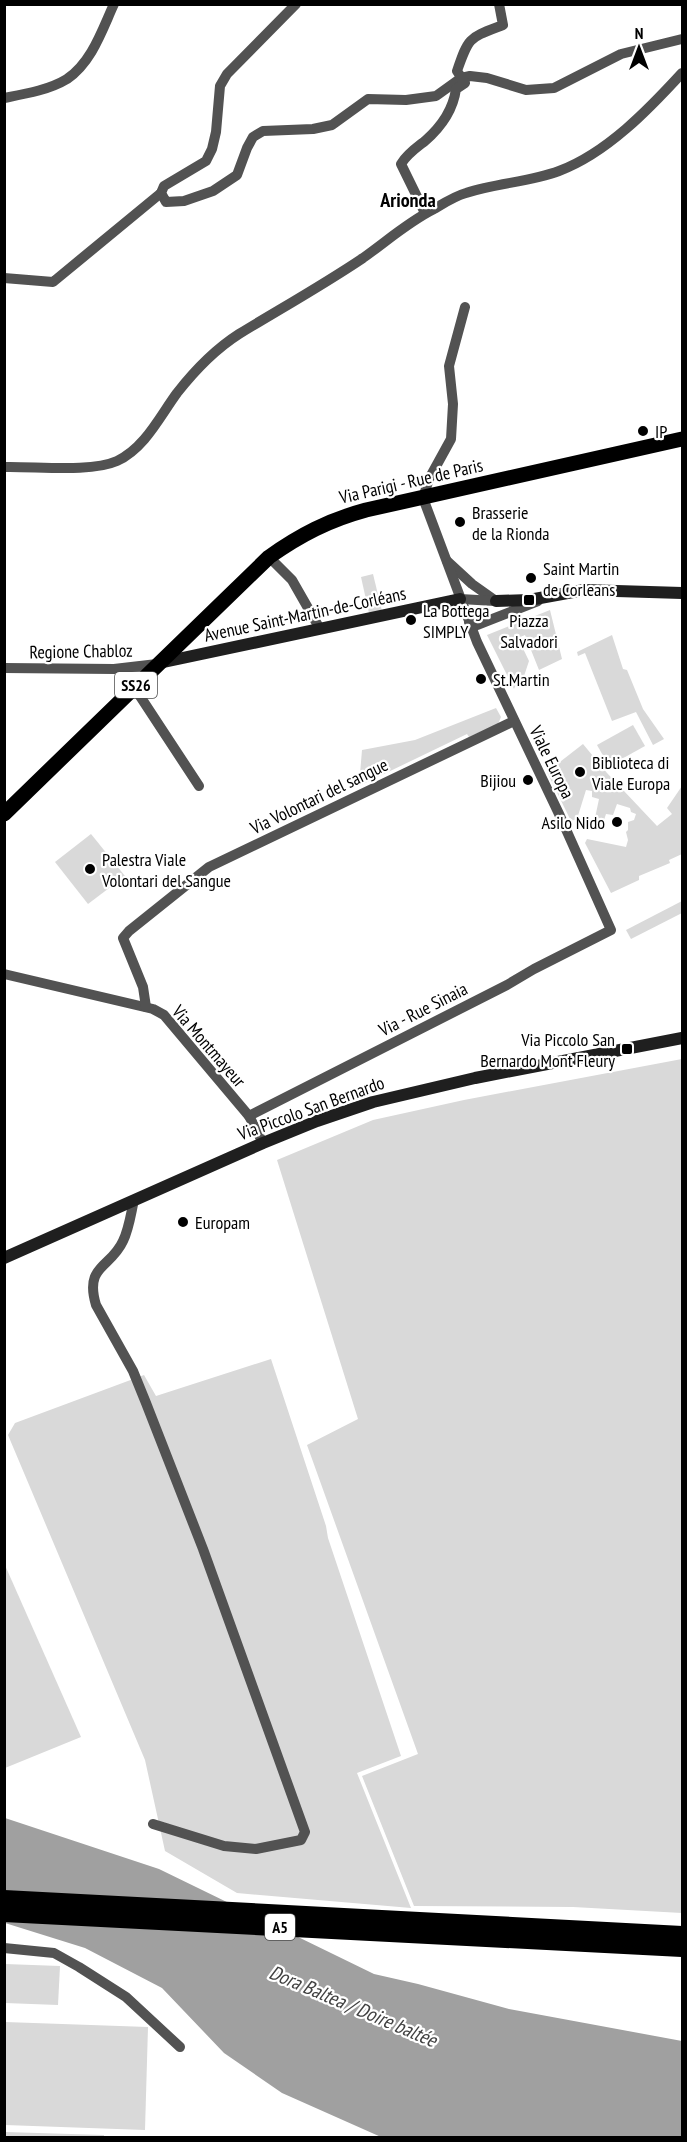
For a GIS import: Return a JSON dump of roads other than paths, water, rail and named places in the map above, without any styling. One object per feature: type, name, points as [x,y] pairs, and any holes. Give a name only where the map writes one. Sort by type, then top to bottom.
[{"type":"highway","name":"A5","points":[[4,1899],[551,1935],[682,1948]]},
{"type":"highway","name":"A5","points":[[4,1913],[551,1935],[682,1935]]},
{"type":"main road","name":"Via Parigi - Rue de Paris","points":[[4,814],[269,557],[293,540],[342,516],[682,439]]},
{"type":"street","points":[[4,98],[39,90],[67,79],[84,62],[100,37],[114,4]]},
{"type":"street","points":[[4,278],[53,282],[161,193],[164,186],[206,161],[216,132],[220,86],[239,62],[273,30],[296,4]]},
{"type":"street","points":[[425,213],[401,164],[405,157],[445,122],[456,89],[465,83],[457,71],[465,48],[474,36],[503,26],[499,4]]},
{"type":"street","points":[[161,193],[166,202],[184,201],[213,191],[237,175],[253,137],[263,131],[313,129],[332,125],[368,99],[406,100],[436,96],[461,78],[470,76],[487,78],[526,90],[554,88],[621,54],[682,39]]},
{"type":"street","points":[[4,467],[96,467],[118,460],[135,448],[151,430],[176,395],[211,354],[362,258],[425,213],[464,193],[559,171],[607,146],[656,101],[682,73]]},
{"type":"street","points":[[465,307],[449,366],[453,404],[451,439],[429,479],[423,498],[477,642]]},
{"type":"street","points":[[269,557],[292,580],[320,629]]},
{"type":"street","points":[[446,560],[495,601],[496,608],[480,626],[477,642]]},
{"type":"street","points":[[460,599],[495,601],[548,597],[584,590],[682,593]]},
{"type":"street","points":[[469,622],[473,625],[482,623],[548,597]]},
{"type":"street","name":"Avenue Saint-Martin-de-Corléans","points":[[158,663],[460,599]]},
{"type":"street","name":"Viale Europa","points":[[477,642],[560,816],[611,930]]},
{"type":"street","name":"Regione Chabloz","points":[[4,668],[114,669],[158,663]]},
{"type":"street","points":[[134,687],[199,786]]},
{"type":"street","name":"Via Volontari del sangue","points":[[146,1007],[143,987],[123,938],[209,867],[514,721]]},
{"type":"street","name":"Via - Rue Sinaia","points":[[249,1116],[507,986],[534,969],[611,930]]},
{"type":"street","name":"Via Montmayeur","points":[[4,974],[146,1007],[164,1015],[249,1116],[262,1143]]},
{"type":"street","name":"Via Piccolo San Bernardo","points":[[4,1258],[262,1143],[373,1101],[475,1078],[682,1038]]},
{"type":"street","points":[[134,1200],[123,1241],[97,1272],[93,1281],[92,1294],[133,1371],[146,1403],[203,1548],[305,1832],[301,1840],[256,1849],[224,1846],[153,1824]]},
{"type":"street","points":[[4,1948],[54,1953],[79,1967],[126,1997],[180,2048]]},
{"type":"water","name":"Dora Baltea / Doire baltée","points":[[5,1818],[159,1869],[374,1974],[509,2009],[682,2041],[682,2137],[381,2137],[282,2093],[224,2053],[162,1988],[85,1948],[5,1923]]},
{"type":"place","name":"IP","points":[[643,431]]},
{"type":"place","name":"Brasserie de la Rionda","points":[[460,522]]},
{"type":"place","name":"Saint Martin de Corleans","points":[[531,578]]},
{"type":"place","name":"Piazza Salvadori","points":[[529,600]]},
{"type":"place","name":"La Bottega SIMPLY","points":[[411,620]]},
{"type":"place","name":"St.Martin","points":[[481,679]]},
{"type":"place","name":"Biblioteca di Viale Europa","points":[[580,772]]},
{"type":"place","name":"Bijiou","points":[[528,780]]},
{"type":"place","name":"Asilo Nido","points":[[617,822]]},
{"type":"place","name":"Palestra Viale Volontari del Sangue","points":[[90,869]]},
{"type":"place","name":"Via Piccolo San Bernardo Mont Fleury","points":[[627,1049]]},
{"type":"place","name":"Europam","points":[[183,1222]]},
{"type":"district","name":"Arionda","points":[[408,200]]}]
